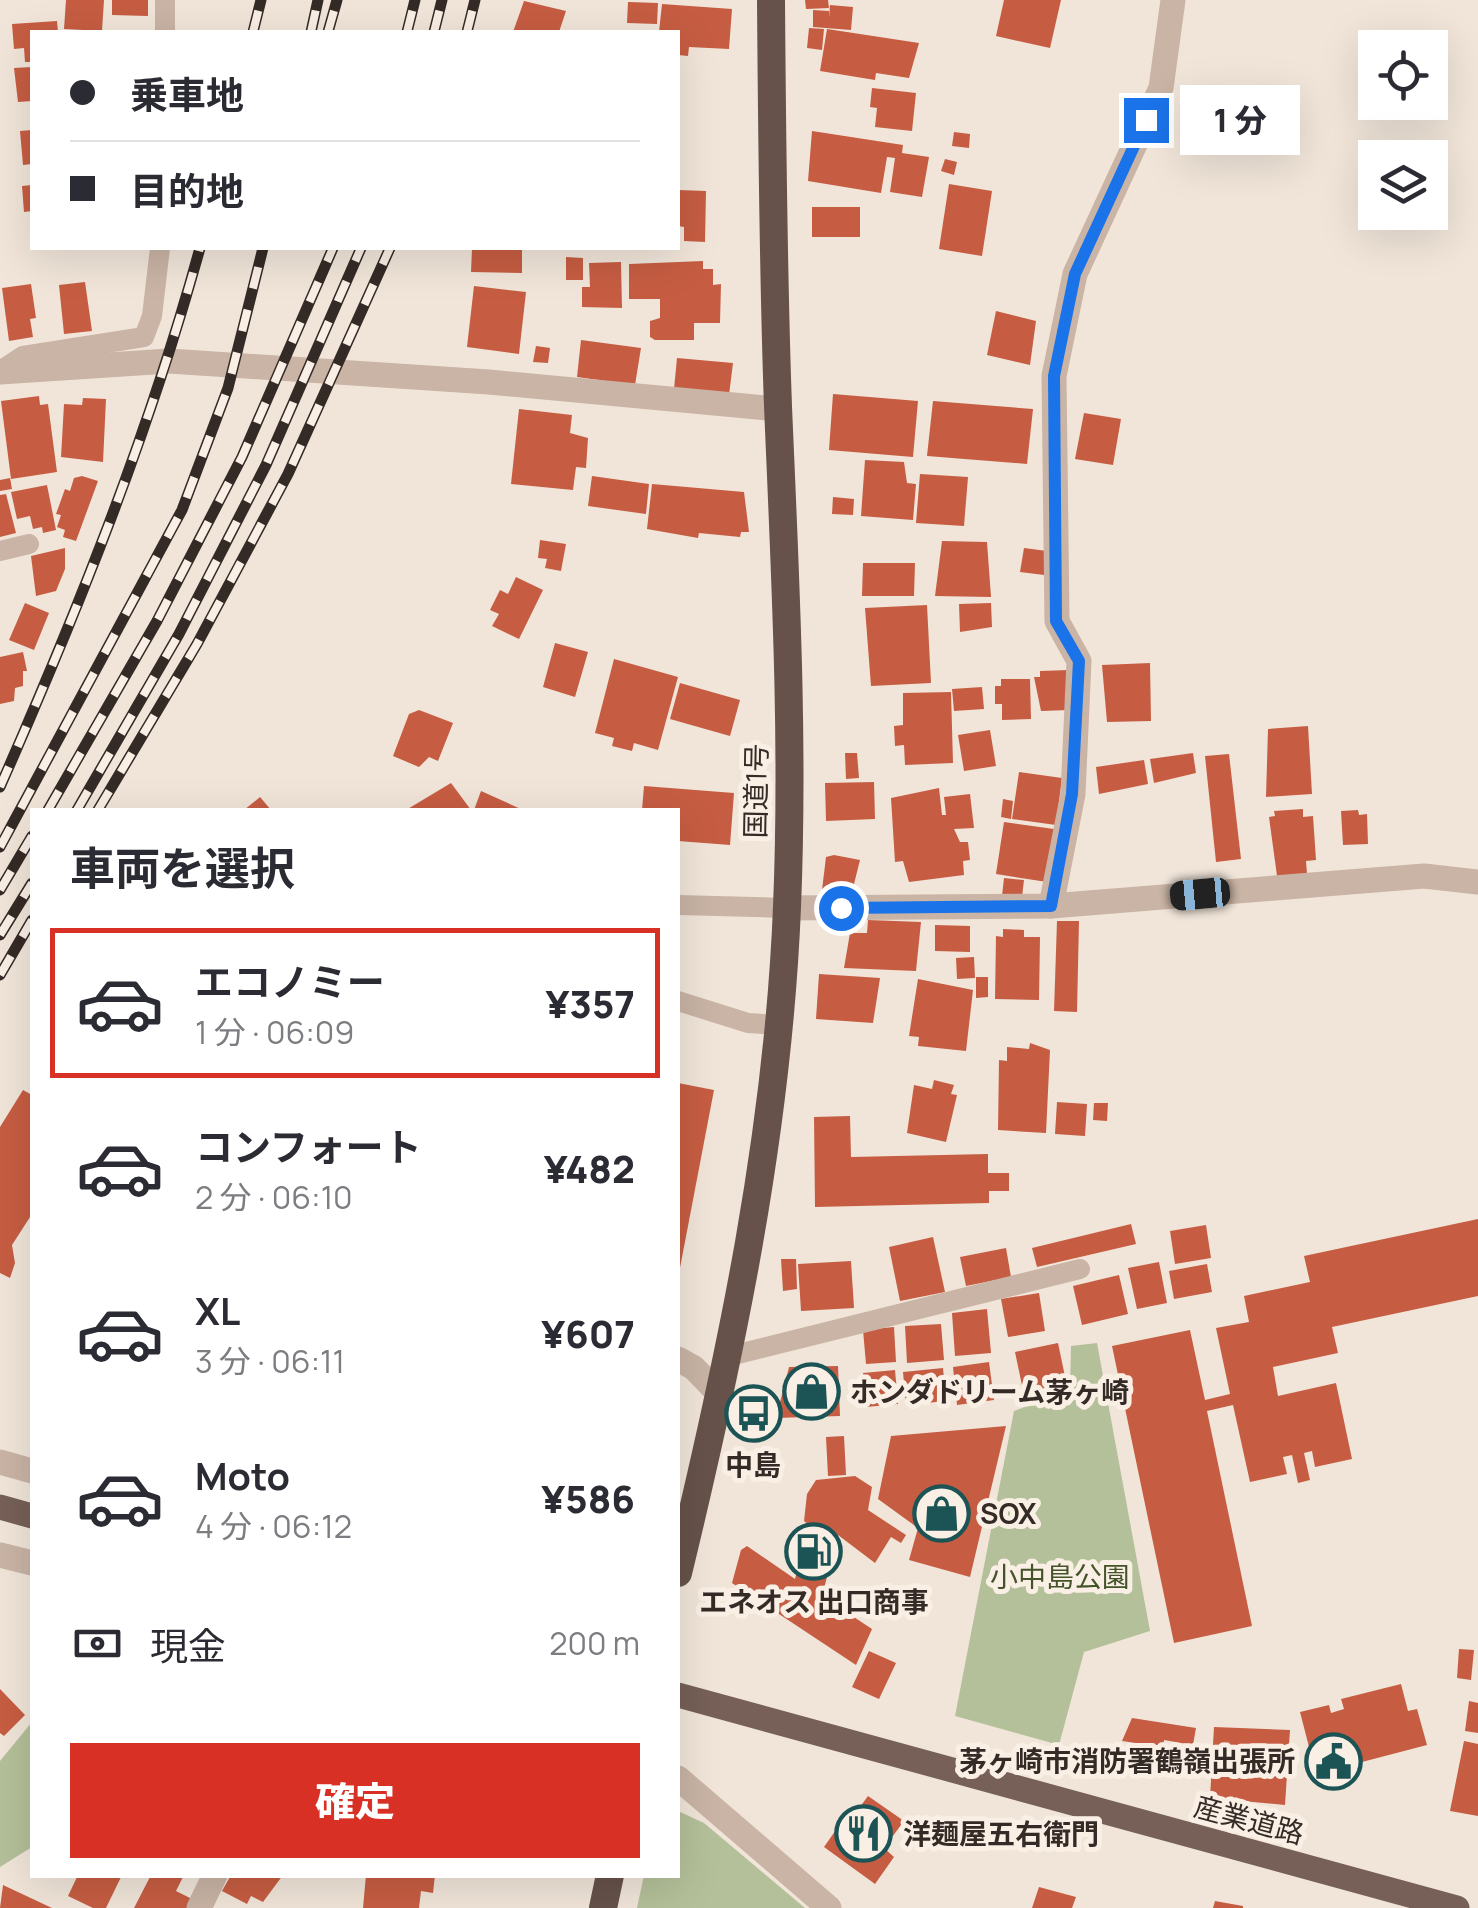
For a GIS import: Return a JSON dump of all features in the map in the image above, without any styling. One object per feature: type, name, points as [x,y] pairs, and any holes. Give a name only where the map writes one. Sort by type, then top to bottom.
[{"type":"highway","name":"国道1号","points":[[680,1565],[730,1356],[757,1196],[778,1025],[787,908],[790,677],[778,409],[771,0]]},
{"type":"highway","points":[[603,1908],[609,1878]]},
{"type":"main road","points":[[0,1507],[30,1515]]},
{"type":"main road","name":"産業道路","points":[[680,1696],[1458,1908]]},
{"type":"street","points":[[1051,906],[1072,794],[1079,661],[1056,621],[1054,376],[1075,274],[1161,88],[1173,0]]},
{"type":"street","points":[[0,371],[169,361],[489,382],[778,409]]},
{"type":"street","points":[[787,908],[1051,906],[1424,876],[1478,882]]},
{"type":"street","points":[[680,1360],[694,1368],[721,1396]]},
{"type":"street","points":[[0,1462],[30,1471]]},
{"type":"street","points":[[0,1555],[30,1562]]},
{"type":"street","points":[[680,1780],[829,1908]]},
{"type":"street","points":[[199,1908],[214,1878]]},
{"type":"lane","points":[[164,30],[165,0]]},
{"type":"lane","points":[[0,371],[23,356],[144,337],[152,316],[160,250]]},
{"type":"lane","points":[[0,551],[29,544]]},
{"type":"lane","points":[[680,905],[787,908]]},
{"type":"lane","points":[[680,1002],[748,1023],[778,1025]]},
{"type":"lane","points":[[730,1356],[1080,1270]]},
{"type":"green space","name":"小中島公園","points":[[1097,1343],[1150,1631],[1084,1652],[1059,1745],[955,1716],[1014,1411],[1070,1390],[1071,1346]]},
{"type":"green space","points":[[30,1724],[30,1848],[0,1867],[0,1761]]},
{"type":"green space","points":[[680,1812],[704,1823],[805,1908],[637,1908],[643,1878],[680,1878]]},
{"type":"building","points":[[66,0],[104,0],[102,30],[64,29]]},
{"type":"building","points":[[112,0],[148,0],[148,16],[112,15]]},
{"type":"building","points":[[805,0],[828,0],[829,8],[806,9]]},
{"type":"building","points":[[1004,0],[1061,0],[1050,48],[996,36]]},
{"type":"building","points":[[524,1],[566,11],[560,30],[514,30]]},
{"type":"building","points":[[628,2],[658,3],[657,24],[627,23]]},
{"type":"building","points":[[662,4],[732,9],[729,49],[689,47],[688,56],[680,55],[680,30],[659,30]]},
{"type":"building","points":[[830,5],[853,7],[851,30],[813,27],[813,10],[829,11],[829,18]]},
{"type":"building","points":[[57,21],[58,30],[30,30],[30,62],[25,62],[24,48],[14,49],[12,24]]},
{"type":"building","points":[[809,28],[824,29],[822,50],[807,48]]},
{"type":"building","points":[[827,29],[919,43],[909,78],[876,73],[875,80],[820,71]]},
{"type":"building","points":[[30,67],[30,101],[18,102],[14,68]]},
{"type":"building","points":[[872,88],[916,93],[912,131],[875,127],[877,108],[870,107]]},
{"type":"building","points":[[30,130],[30,164],[23,165],[20,131]]},
{"type":"building","points":[[812,131],[903,145],[902,153],[929,157],[922,197],[890,192],[895,158],[887,157],[881,193],[808,181]]},
{"type":"building","points":[[954,132],[970,134],[969,148],[952,146]]},
{"type":"building","points":[[945,159],[957,162],[954,175],[941,171]]},
{"type":"building","points":[[949,184],[992,191],[982,256],[939,249]]},
{"type":"building","points":[[30,185],[30,211],[24,212],[22,186]]},
{"type":"building","points":[[680,190],[706,191],[705,242],[684,241],[684,227],[680,226]]},
{"type":"building","points":[[812,207],[860,207],[860,237],[812,237]]},
{"type":"building","points":[[472,250],[522,250],[522,273],[471,272]]},
{"type":"building","points":[[566,257],[583,258],[583,280],[566,280]]},
{"type":"building","points":[[703,261],[703,269],[713,269],[713,285],[721,284],[720,323],[694,323],[694,340],[650,337],[650,321],[660,318],[660,299],[629,299],[629,264]]},
{"type":"building","points":[[621,262],[622,308],[582,307],[582,287],[590,287],[589,263]]},
{"type":"building","points":[[85,282],[92,331],[64,334],[59,285]]},
{"type":"building","points":[[31,284],[36,318],[30,319],[33,337],[9,341],[2,288]]},
{"type":"building","points":[[474,286],[526,292],[519,354],[467,347]]},
{"type":"building","points":[[996,311],[1036,321],[1030,365],[987,355]]},
{"type":"building","points":[[581,340],[641,348],[635,385],[577,377]]},
{"type":"building","points":[[536,346],[550,348],[548,363],[533,362]]},
{"type":"building","points":[[677,358],[733,363],[729,395],[674,389]]},
{"type":"building","points":[[833,394],[918,401],[913,457],[829,450]]},
{"type":"building","points":[[39,396],[40,405],[48,404],[57,472],[11,479],[1,401]]},
{"type":"building","points":[[83,398],[106,399],[103,462],[61,457],[64,404],[82,405]]},
{"type":"building","points":[[933,401],[1033,409],[1027,464],[927,456]]},
{"type":"building","points":[[519,409],[572,415],[570,433],[588,438],[586,468],[576,467],[573,490],[511,484]]},
{"type":"building","points":[[1084,413],[1121,419],[1113,465],[1075,459]]},
{"type":"building","points":[[865,460],[904,462],[907,483],[916,484],[913,520],[861,516]]},
{"type":"building","points":[[920,474],[968,477],[964,526],[916,523]]},
{"type":"building","points":[[592,476],[649,484],[646,514],[588,506]]},
{"type":"building","points":[[10,478],[12,489],[0,491],[0,480]]},
{"type":"building","points":[[74,478],[98,481],[76,541],[63,537],[65,530],[57,527],[61,515],[56,514],[65,489],[70,491]]},
{"type":"building","points":[[652,484],[744,492],[749,532],[741,532],[740,537],[699,533],[698,538],[647,529]]},
{"type":"building","points":[[47,485],[56,530],[43,533],[42,527],[33,529],[30,516],[17,519],[11,492]]},
{"type":"building","points":[[6,494],[16,533],[0,537],[0,495]]},
{"type":"building","points":[[833,497],[854,499],[853,515],[832,514]]},
{"type":"building","points":[[540,540],[566,544],[561,571],[545,568],[547,559],[538,558]]},
{"type":"building","points":[[942,541],[987,542],[991,597],[935,596]]},
{"type":"building","points":[[65,548],[65,569],[56,591],[36,596],[31,556]]},
{"type":"building","points":[[1024,548],[1047,551],[1044,575],[1020,572]]},
{"type":"building","points":[[863,563],[915,563],[914,596],[862,596]]},
{"type":"building","points":[[516,577],[543,590],[519,639],[492,626],[499,614],[490,610],[500,590],[508,594]]},
{"type":"building","points":[[25,603],[49,613],[34,650],[9,640]]},
{"type":"building","points":[[991,603],[992,627],[960,632],[959,604]]},
{"type":"building","points":[[927,605],[931,683],[871,686],[865,608]]},
{"type":"building","points":[[555,643],[588,652],[575,697],[543,687]]},
{"type":"building","points":[[23,652],[27,671],[23,671],[23,686],[15,688],[14,701],[0,704],[0,657]]},
{"type":"building","points":[[614,659],[678,677],[658,750],[634,743],[632,751],[612,746],[614,738],[595,733]]},
{"type":"building","points":[[1150,663],[1151,721],[1107,722],[1102,665]]},
{"type":"building","points":[[1069,670],[1070,710],[1041,711],[1034,677],[1040,677],[1040,671]]},
{"type":"building","points":[[1001,679],[1030,679],[1031,719],[1002,720],[1002,704],[995,704],[995,686],[1001,686]]},
{"type":"building","points":[[680,683],[740,700],[730,736],[670,719]]},
{"type":"building","points":[[982,687],[984,709],[954,711],[952,689]]},
{"type":"building","points":[[951,692],[953,763],[905,765],[904,745],[895,746],[894,726],[903,725],[903,693]]},
{"type":"building","points":[[419,710],[453,723],[438,761],[429,757],[419,767],[393,756],[409,714]]},
{"type":"building","points":[[1308,726],[1312,794],[1266,797],[1268,729]]},
{"type":"building","points":[[990,730],[996,766],[964,771],[958,735]]},
{"type":"building","points":[[845,753],[857,753],[859,778],[846,779]]},
{"type":"building","points":[[1193,753],[1196,773],[1154,783],[1150,759]]},
{"type":"building","points":[[1229,754],[1241,859],[1216,862],[1205,756]]},
{"type":"building","points":[[1144,760],[1148,784],[1099,794],[1096,767]]},
{"type":"building","points":[[1019,772],[1062,778],[1056,825],[1012,819]]},
{"type":"building","points":[[874,782],[875,819],[826,821],[825,783]]},
{"type":"building","points":[[451,783],[470,808],[409,808]]},
{"type":"building","points":[[644,786],[734,793],[730,845],[680,841],[680,808],[642,808]]},
{"type":"building","points":[[939,788],[942,815],[946,815],[944,797],[970,794],[974,828],[954,829],[960,842],[968,842],[970,860],[963,861],[964,875],[909,882],[903,861],[895,862],[891,798]]},
{"type":"building","points":[[481,791],[519,808],[475,808]]},
{"type":"building","points":[[260,797],[269,808],[246,808]]},
{"type":"building","points":[[1003,799],[1013,801],[1011,819],[1001,817]]},
{"type":"building","points":[[1303,809],[1303,817],[1313,816],[1316,860],[1306,861],[1307,874],[1277,876],[1269,817],[1275,816],[1274,811]]},
{"type":"building","points":[[1358,810],[1359,815],[1367,814],[1368,844],[1343,845],[1341,811]]},
{"type":"building","points":[[1004,822],[1054,829],[1047,882],[996,874]]},
{"type":"building","points":[[826,857],[860,860],[851,896],[822,890]]},
{"type":"building","points":[[1004,878],[1024,880],[1022,897],[1002,896]]},
{"type":"building","points":[[868,920],[921,922],[916,971],[844,968],[850,933],[867,933]]},
{"type":"building","points":[[1057,921],[1079,921],[1077,1012],[1054,1011]]},
{"type":"building","points":[[935,925],[970,926],[970,952],[935,951]]},
{"type":"building","points":[[1003,929],[1024,930],[1024,937],[1040,937],[1039,1000],[995,999],[996,936],[1003,937]]},
{"type":"building","points":[[974,957],[975,978],[957,979],[956,958]]},
{"type":"building","points":[[819,974],[880,978],[873,1023],[816,1019]]},
{"type":"building","points":[[976,977],[988,977],[988,997],[976,998]]},
{"type":"building","points":[[918,979],[973,990],[966,1051],[918,1046],[919,1037],[909,1036]]},
{"type":"building","points":[[1030,1043],[1050,1050],[1046,1133],[998,1130],[999,1060],[1007,1061],[1007,1047],[1029,1049]]},
{"type":"building","points":[[934,1080],[954,1085],[951,1094],[957,1095],[946,1142],[907,1133],[914,1085],[932,1089]]},
{"type":"building","points":[[680,1083],[714,1090],[680,1268]]},
{"type":"building","points":[[23,1090],[30,1094],[30,1217],[12,1245],[15,1263],[10,1278],[0,1273],[0,1127]]},
{"type":"building","points":[[1057,1102],[1087,1104],[1085,1136],[1055,1134]]},
{"type":"building","points":[[1094,1103],[1108,1103],[1107,1121],[1093,1120]]},
{"type":"building","points":[[850,1116],[851,1157],[988,1154],[988,1173],[1009,1173],[1009,1191],[989,1191],[989,1203],[815,1207],[814,1117]]},
{"type":"building","points":[[1478,1219],[1478,1296],[1332,1327],[1338,1353],[1273,1367],[1278,1396],[1336,1383],[1352,1459],[1315,1467],[1312,1451],[1304,1453],[1310,1480],[1298,1483],[1292,1455],[1283,1457],[1287,1474],[1250,1482],[1233,1405],[1207,1411],[1252,1626],[1174,1643],[1112,1346],[1190,1330],[1205,1400],[1230,1394],[1216,1328],[1249,1322],[1244,1296],[1310,1282],[1304,1256]]},
{"type":"building","points":[[1131,1224],[1136,1244],[1037,1267],[1032,1248]]},
{"type":"building","points":[[1206,1225],[1211,1258],[1175,1264],[1170,1231]]},
{"type":"building","points":[[933,1237],[945,1292],[900,1301],[889,1247]]},
{"type":"building","points":[[1006,1248],[1011,1277],[966,1286],[960,1257]]},
{"type":"building","points":[[781,1259],[796,1259],[797,1289],[783,1291]]},
{"type":"building","points":[[851,1261],[854,1308],[801,1311],[798,1264]]},
{"type":"building","points":[[1159,1262],[1167,1303],[1137,1309],[1128,1268]]},
{"type":"building","points":[[1207,1264],[1212,1292],[1174,1299],[1169,1271]]},
{"type":"building","points":[[1119,1275],[1128,1314],[1082,1325],[1073,1286]]},
{"type":"building","points":[[1039,1293],[1045,1331],[1008,1337],[1001,1299]]},
{"type":"building","points":[[987,1309],[991,1353],[955,1356],[952,1313]]},
{"type":"building","points":[[941,1324],[944,1360],[907,1363],[905,1326]]},
{"type":"building","points":[[894,1327],[896,1362],[866,1364],[863,1330]]},
{"type":"building","points":[[1058,1343],[1067,1386],[1024,1395],[1015,1352]]},
{"type":"building","points":[[989,1362],[994,1400],[957,1405],[953,1367]]},
{"type":"building","name":"ホンダドリーム茅ヶ崎","points":[[838,1366],[840,1416],[776,1418],[789,1367]]},
{"type":"building","points":[[943,1368],[946,1401],[906,1405],[903,1372]]},
{"type":"building","points":[[895,1370],[898,1404],[866,1407],[863,1373]]},
{"type":"building","name":"SOX","points":[[1006,1426],[970,1577],[909,1560],[918,1528],[878,1499],[891,1436]]},
{"type":"building","points":[[844,1436],[846,1475],[828,1476],[826,1437]]},
{"type":"building","points":[[855,1476],[872,1487],[868,1510],[906,1535],[901,1543],[891,1537],[875,1563],[838,1535],[822,1596],[872,1629],[856,1665],[732,1583],[741,1550],[747,1546],[795,1579],[809,1525],[804,1521],[807,1494],[816,1480]]},
{"type":"building","points":[[1459,1649],[1474,1650],[1471,1680],[1457,1678]]},
{"type":"building","points":[[869,1651],[896,1663],[879,1699],[852,1687]]},
{"type":"building","points":[[1401,1684],[1408,1711],[1417,1709],[1427,1745],[1316,1774],[1300,1712],[1329,1705],[1331,1713],[1344,1709],[1341,1699]]},
{"type":"building","points":[[0,1689],[25,1715],[4,1736],[0,1733]]},
{"type":"building","points":[[1469,1701],[1478,1703],[1478,1733],[1465,1731]]},
{"type":"building","points":[[1132,1718],[1196,1728],[1193,1745],[1164,1740],[1163,1747],[1122,1741]]},
{"type":"building","points":[[1214,1727],[1290,1730],[1285,1805],[1210,1798]]},
{"type":"building","points":[[1464,1741],[1478,1744],[1478,1816],[1450,1811]]},
{"type":"building","name":"洋麺屋五右衛門","points":[[868,1796],[904,1821],[884,1848],[894,1857],[875,1884],[824,1847],[847,1814],[854,1815]]},
{"type":"building","points":[[77,1878],[121,1878],[106,1908],[93,1908],[68,1896]]},
{"type":"building","points":[[149,1878],[182,1878],[176,1891],[192,1899],[188,1908],[134,1908]]},
{"type":"building","points":[[229,1878],[281,1878],[263,1902],[251,1896],[247,1904],[222,1891]]},
{"type":"building","points":[[366,1878],[435,1878],[433,1893],[421,1891],[419,1908],[363,1908]]},
{"type":"building","points":[[3,1885],[52,1908],[0,1908]]},
{"type":"building","points":[[1039,1887],[1076,1897],[1072,1908],[1032,1908]]},
{"type":"building","points":[[1215,1901],[1243,1906],[1243,1908],[1213,1908]]},
{"type":"railway","points":[[254,30],[261,0]]},
{"type":"railway","points":[[311,30],[318,0]]},
{"type":"railway","points":[[329,30],[337,0]]},
{"type":"railway","points":[[408,30],[415,0]]},
{"type":"railway","points":[[434,30],[442,0]]},
{"type":"railway","points":[[468,30],[475,0]]},
{"type":"railway","points":[[0,787],[110,520],[158,385],[199,250]]},
{"type":"railway","points":[[0,847],[182,510],[228,388],[262,250]]},
{"type":"railway","points":[[49,808],[157,621],[242,457],[332,250]]},
{"type":"railway","points":[[78,808],[179,634],[266,465],[360,250]]},
{"type":"railway","points":[[99,808],[197,644],[288,474],[389,250]]},
{"type":"railway","points":[[0,890],[30,839]]},
{"type":"railway","points":[[0,935],[30,886]]},
{"type":"railway","points":[[0,975],[30,923]]},
{"type":"place","name":"ホンダドリーム茅ヶ崎","points":[[811,1392]]},
{"type":"place","name":"中島","points":[[753,1414]]},
{"type":"place","name":"SOX","points":[[941,1514]]},
{"type":"place","name":"エネオス 出口商事","points":[[814,1551]]},
{"type":"place","name":"茅ヶ崎市消防署鶴嶺出張所","points":[[1334,1761]]},
{"type":"place","name":"洋麺屋五右衛門","points":[[864,1834]]},
{"type":"route","points":[[841,908],[1051,906],[1072,794],[1079,661],[1056,621],[1054,376],[1075,274],[1146,120]]}]
